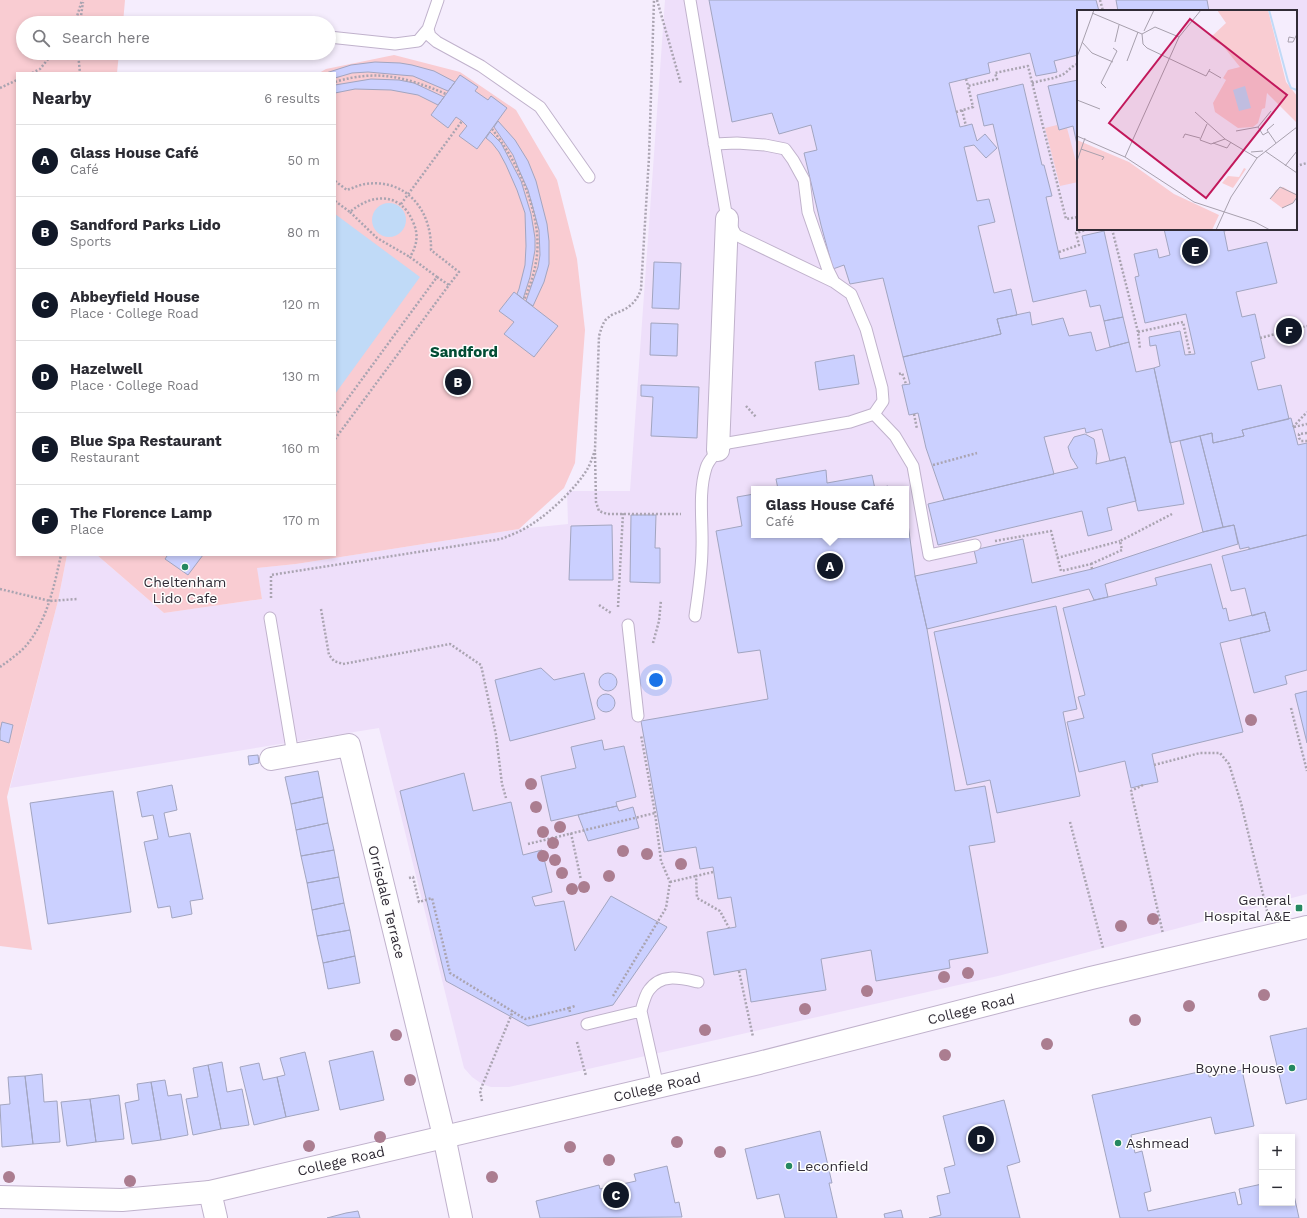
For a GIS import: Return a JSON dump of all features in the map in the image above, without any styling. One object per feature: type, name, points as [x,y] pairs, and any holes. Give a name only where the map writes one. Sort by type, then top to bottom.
[{"type":"main road","points":[[718,450],[727,219]]},
{"type":"main road","name":"Orrisdale Terrace","points":[[271,759],[349,745],[444,1136]]},
{"type":"main road","name":"College Road","points":[[0,1197],[122,1200],[210,1192],[759,1063],[1110,974],[1307,927]]},
{"type":"main road","points":[[444,1136],[461,1218]]},
{"type":"main road","points":[[210,1192],[216,1218]]},
{"type":"lane","points":[[336,38],[395,44],[418,41],[428,29],[438,0]]},
{"type":"lane","points":[[690,0],[727,219],[736,235],[834,282],[851,294],[866,329],[882,388],[883,401],[874,414],[850,422],[728,443],[718,450],[706,467],[703,484],[701,514],[702,549],[696,616]]},
{"type":"lane","points":[[428,29],[430,36],[437,42],[481,66],[540,107],[589,176]]},
{"type":"lane","points":[[714,144],[737,143],[765,145],[785,150],[793,160],[804,180],[808,212],[828,270],[834,282]]},
{"type":"lane","points":[[874,414],[895,436],[913,466],[929,555],[975,545]]},
{"type":"lane","points":[[270,618],[293,755]]},
{"type":"lane","points":[[628,625],[638,716]]},
{"type":"lane","points":[[658,1087],[641,1011],[648,990],[657,982],[671,977],[698,982]]},
{"type":"lane","points":[[587,1024],[641,1011]]},
{"type":"path","points":[[77,16],[82,0]]},
{"type":"path","points":[[81,16],[82,0]]},
{"type":"path","points":[[654,0],[649,157],[641,289],[639,296],[633,304],[608,317],[604,322],[599,336],[595,450],[596,502],[599,511],[606,514],[701,514]]},
{"type":"path","points":[[1100,0],[1103,10]]},
{"type":"path","points":[[34,72],[40,69],[47,60]]},
{"type":"path","points":[[79,60],[80,72]]},
{"type":"path","points":[[1032,82],[1061,76],[1077,64]]},
{"type":"path","points":[[968,86],[997,79],[995,73],[1028,66],[1066,219],[1077,217]]},
{"type":"path","points":[[336,82],[362,76],[391,76],[414,81],[446,94]]},
{"type":"path","points":[[956,112],[973,107],[966,79]]},
{"type":"path","points":[[0,88],[16,80]]},
{"type":"path","points":[[962,110],[966,126]]},
{"type":"path","points":[[401,204],[462,121]]},
{"type":"path","points":[[492,129],[514,161],[525,185],[531,203],[537,233],[538,247],[536,262],[524,300]]},
{"type":"path","points":[[1297,166],[1307,163]]},
{"type":"path","points":[[336,182],[347,190],[364,184],[377,183],[393,186],[408,194],[422,210],[426,218],[429,227],[431,250],[458,272],[336,438]]},
{"type":"path","points":[[350,212],[358,204],[374,199],[390,199],[401,204],[406,209],[416,229],[416,248],[410,257]]},
{"type":"path","points":[[336,201],[350,212],[376,238],[410,257],[449,285]]},
{"type":"path","points":[[1059,252],[1079,245],[1076,233],[1086,230]]},
{"type":"path","points":[[1112,230],[1138,332],[1140,349]]},
{"type":"path","points":[[336,415],[437,277]]},
{"type":"path","points":[[1138,332],[1183,322],[1190,354]]},
{"type":"path","points":[[1260,338],[1307,326]]},
{"type":"path","points":[[902,373],[906,384]]},
{"type":"path","points":[[744,404],[773,435]]},
{"type":"path","points":[[1307,412],[1293,427],[1307,424]]},
{"type":"path","points":[[1307,433],[1299,434],[1299,438],[1301,441],[1307,441]]},
{"type":"path","points":[[270,618],[271,574],[501,539],[521,531],[532,524],[575,487],[588,468],[595,450]]},
{"type":"path","points":[[926,467],[977,453]]},
{"type":"path","points":[[617,611],[623,513]]},
{"type":"path","points":[[1057,558],[1120,541],[1172,514]]},
{"type":"path","points":[[975,545],[1051,531],[1060,570],[1091,564],[1122,550],[1120,541]]},
{"type":"path","points":[[0,667],[22,650],[36,632],[50,601],[61,556]]},
{"type":"path","points":[[1091,564],[1092,569]]},
{"type":"path","points":[[0,589],[50,601],[77,599]]},
{"type":"path","points":[[321,609],[329,655],[334,662],[344,664],[450,644],[480,665],[496,735],[502,784],[506,798]]},
{"type":"path","points":[[1290,708],[1307,771]]},
{"type":"path","points":[[605,998],[613,996],[666,908],[670,882],[661,861],[655,813],[638,716]]},
{"type":"path","points":[[1154,765],[1200,753],[1220,753],[1229,764],[1241,803],[1273,934]]},
{"type":"path","points":[[1143,785],[1131,791],[1161,926],[1172,959]]},
{"type":"path","points":[[528,844],[655,813]]},
{"type":"path","points":[[1070,822],[1110,974]]},
{"type":"path","points":[[571,833],[581,880]]},
{"type":"path","points":[[670,882],[713,872]]},
{"type":"path","points":[[696,876],[697,898],[720,911],[729,928]]},
{"type":"path","points":[[408,885],[406,878],[413,877],[419,902],[432,898],[450,973],[525,1019],[576,1006]]},
{"type":"path","points":[[739,971],[759,1063]]},
{"type":"path","points":[[569,1008],[571,1015]]},
{"type":"path","points":[[488,1126],[480,1091],[513,1011]]},
{"type":"path","points":[[576,1037],[593,1102]]},
{"type":"shaded area","points":[[0,0],[125,0],[124,16],[16,16],[16,60],[118,60],[117,72],[16,72],[16,556],[67,556],[58,601],[7,797],[32,950],[0,946]]},
{"type":"shaded area","points":[[665,0],[1307,0],[1307,894],[998,976],[509,1087],[491,1087],[482,1084],[472,1077],[464,1068],[379,728],[10,788],[58,601],[67,556],[98,556],[164,613],[262,599],[256,568],[296,564],[519,529],[568,524],[567,491],[630,491]]},
{"type":"shaded area","points":[[394,55],[460,72],[516,110],[557,180],[577,259],[585,330],[575,463],[564,488],[519,529],[296,564],[257,568],[262,599],[164,613],[98,556],[336,556],[336,72],[321,72],[326,69]]},
{"type":"shaded area","points":[[1057,125],[1059,130],[1067,128],[1077,165],[1077,182],[1060,186],[1045,128]]},
{"type":"water","points":[[389,203],[401,208],[406,220],[401,232],[389,237],[377,232],[372,220],[377,208]]},
{"type":"water","points":[[336,215],[420,277],[336,393]]},
{"type":"building","points":[[709,0],[1096,0],[1099,10],[1077,10],[1077,55],[1054,61],[1057,72],[1036,76],[1030,53],[988,63],[990,73],[949,83],[960,127],[972,124],[977,141],[985,134],[997,148],[986,158],[974,145],[964,147],[977,201],[989,199],[995,222],[978,226],[994,293],[1011,289],[1017,315],[997,319],[1001,334],[903,357],[883,278],[850,284],[844,265],[833,269],[804,153],[817,150],[811,125],[779,134],[772,113],[732,122]]},
{"type":"building","points":[[1116,0],[1207,0],[1209,10],[1118,10]]},
{"type":"building","points":[[375,62],[400,63],[434,71],[455,82],[448,91],[413,76],[368,72],[352,73],[336,78],[336,72],[329,72],[351,65]]},
{"type":"building","points":[[460,75],[478,87],[475,91],[488,100],[491,96],[507,108],[477,149],[459,136],[467,126],[462,121],[456,117],[448,128],[431,115]]},
{"type":"building","points":[[371,79],[399,80],[414,83],[444,97],[438,105],[418,95],[391,90],[355,89],[336,93],[336,85]]},
{"type":"building","points":[[1077,80],[1077,144],[1073,126],[1059,130],[1048,86]]},
{"type":"building","points":[[1023,84],[1042,165],[1044,165],[1052,196],[1046,197],[1060,259],[1086,253],[1082,236],[1104,231],[1123,317],[1104,321],[1100,305],[1090,307],[1086,290],[1033,302],[993,124],[984,126],[977,95]]},
{"type":"building","points":[[498,121],[515,140],[528,161],[536,181],[547,224],[549,264],[544,282],[533,306],[526,301],[538,267],[540,255],[539,230],[528,190],[513,155],[494,127]]},
{"type":"building","points":[[490,132],[501,143],[521,181],[531,214],[535,238],[535,250],[530,277],[523,299],[517,294],[525,265],[525,213],[506,165],[499,152],[486,138]]},
{"type":"building","points":[[1164,230],[1228,230],[1224,231],[1228,251],[1267,242],[1277,283],[1236,292],[1242,317],[1255,314],[1265,358],[1251,362],[1258,390],[1281,385],[1289,419],[1242,430],[1244,436],[1213,443],[1212,433],[1170,443],[1154,368],[1160,366],[1156,345],[1150,346],[1149,337],[1180,331],[1185,355],[1195,354],[1186,314],[1145,323],[1135,277],[1139,276],[1134,254],[1157,249],[1159,258],[1170,255]]},
{"type":"building","points":[[654,262],[681,263],[679,309],[652,308]]},
{"type":"building","points":[[514,292],[558,326],[534,357],[504,334],[514,322],[499,311]]},
{"type":"building","points":[[1030,312],[1032,325],[1063,318],[1069,336],[1091,332],[1096,351],[1129,342],[1136,372],[1154,368],[1184,504],[1138,511],[1125,457],[1110,461],[1102,429],[1086,433],[1085,428],[1044,437],[1054,474],[944,500],[926,448],[918,413],[909,415],[902,385],[910,384],[903,357],[1001,334],[997,319]]},
{"type":"building","points":[[1123,317],[1129,342],[1110,347],[1104,321]]},
{"type":"building","points":[[651,323],[678,324],[677,356],[650,355]]},
{"type":"building","points":[[854,355],[859,384],[819,390],[815,362]]},
{"type":"building","points":[[641,385],[699,387],[697,438],[651,436],[653,397],[641,396]]},
{"type":"building","points":[[1291,418],[1298,445],[1307,443],[1307,535],[1249,549],[1249,547],[1240,549],[1234,525],[1223,527],[1200,436],[1212,433],[1213,443],[1244,436],[1242,430]]},
{"type":"building","points":[[1085,434],[1094,439],[1097,453],[1096,464],[1125,457],[1136,501],[1107,508],[1112,530],[1088,536],[1082,511],[938,545],[928,504],[1078,468],[1071,457],[1068,447],[1074,437]]},
{"type":"building","points":[[1200,436],[1223,527],[1203,532],[1180,441]]},
{"type":"building","points":[[826,470],[827,483],[872,475],[874,486],[777,486],[776,479]]},
{"type":"building","points":[[751,495],[751,538],[909,538],[909,531],[915,576],[927,629],[955,791],[985,786],[995,842],[969,846],[988,953],[949,960],[950,968],[876,981],[871,950],[821,959],[826,990],[751,1002],[746,969],[714,975],[707,932],[736,927],[731,897],[718,899],[713,867],[700,869],[696,847],[664,852],[641,721],[768,699],[760,650],[738,653],[716,531],[742,526],[737,497]]},
{"type":"building","points":[[631,515],[656,515],[655,548],[660,548],[660,583],[630,582]]},
{"type":"building","points":[[612,525],[613,580],[569,580],[571,526]]},
{"type":"building","points":[[1234,525],[1238,544],[1105,584],[1108,597],[1094,600],[1089,589],[927,629],[915,576],[977,563],[974,550],[1023,539],[1032,583],[1092,569],[1203,532]]},
{"type":"building","points":[[1307,535],[1307,670],[1285,676],[1287,684],[1254,693],[1240,638],[1270,631],[1265,612],[1252,616],[1245,588],[1231,591],[1222,556]]},
{"type":"building","name":"Cheltenham Lido Cafe","points":[[167,556],[202,556],[188,575],[165,559]]},
{"type":"building","points":[[1211,564],[1223,609],[1226,608],[1229,621],[1265,612],[1270,631],[1220,643],[1243,732],[1152,754],[1158,782],[1131,788],[1125,761],[1079,772],[1067,722],[1084,718],[1078,697],[1085,695],[1063,608],[1157,585],[1155,578]]},
{"type":"building","points":[[1056,606],[1077,709],[1063,712],[1080,796],[997,813],[990,780],[967,785],[934,632]]},
{"type":"building","points":[[541,668],[554,680],[584,673],[595,719],[510,741],[495,680]]},
{"type":"building","points":[[608,673],[614,676],[617,682],[614,688],[608,691],[602,688],[599,682],[602,676]]},
{"type":"building","points":[[1307,691],[1307,743],[1295,694]]},
{"type":"building","points":[[606,694],[612,697],[615,703],[612,709],[606,712],[600,709],[597,703],[600,697]]},
{"type":"building","points":[[2,722],[13,725],[9,743],[0,740]]},
{"type":"building","points":[[602,740],[604,750],[624,746],[636,797],[616,802],[617,806],[551,821],[541,776],[576,768],[571,747]]},
{"type":"building","points":[[258,755],[259,763],[249,765],[248,756]]},
{"type":"building","points":[[318,771],[323,797],[291,804],[285,777]]},
{"type":"building","points":[[464,773],[473,811],[511,802],[523,855],[542,850],[552,892],[532,897],[535,906],[564,901],[575,951],[611,896],[667,927],[613,1005],[528,1026],[446,981],[400,791]]},
{"type":"building","points":[[172,785],[177,810],[164,813],[169,837],[190,833],[203,899],[190,901],[192,914],[172,918],[170,906],[158,908],[144,842],[158,839],[153,815],[142,817],[137,792]]},
{"type":"building","points":[[113,791],[131,912],[48,924],[30,803]]},
{"type":"building","points":[[323,797],[328,823],[296,830],[291,804]]},
{"type":"building","points":[[617,806],[619,811],[633,807],[639,828],[588,841],[578,815]]},
{"type":"building","points":[[328,823],[334,850],[301,856],[296,830]]},
{"type":"building","points":[[334,850],[339,877],[307,883],[301,856]]},
{"type":"building","points":[[339,877],[344,903],[312,910],[307,883]]},
{"type":"building","points":[[344,903],[350,930],[317,936],[312,910]]},
{"type":"building","points":[[350,930],[355,956],[323,963],[317,936]]},
{"type":"building","points":[[355,956],[360,983],[328,989],[323,963]]},
{"type":"building","name":"Boyne House","points":[[1307,1028],[1307,1099],[1286,1104],[1270,1036]]},
{"type":"building","points":[[373,1051],[384,1100],[340,1110],[329,1061]]},
{"type":"building","points":[[305,1052],[319,1110],[286,1117],[277,1077],[285,1075],[280,1058]]},
{"type":"building","points":[[222,1062],[227,1092],[242,1089],[249,1125],[221,1129],[208,1065]]},
{"type":"building","points":[[259,1063],[263,1080],[277,1077],[286,1117],[254,1125],[240,1067]]},
{"type":"building","points":[[208,1065],[221,1129],[193,1135],[186,1099],[198,1097],[193,1068]]},
{"type":"building","name":"Ashmead","points":[[1208,1070],[1209,1077],[1242,1070],[1254,1126],[1215,1134],[1211,1117],[1131,1135],[1135,1153],[1142,1151],[1151,1191],[1144,1193],[1148,1211],[1235,1192],[1238,1205],[1242,1204],[1239,1189],[1259,1185],[1259,1206],[1295,1206],[1295,1200],[1299,1218],[1120,1218],[1092,1095]]},
{"type":"building","points":[[42,1074],[44,1102],[57,1101],[60,1142],[33,1144],[25,1076]]},
{"type":"building","points":[[25,1076],[33,1144],[2,1147],[0,1105],[10,1104],[8,1077]]},
{"type":"building","points":[[165,1080],[168,1096],[181,1094],[188,1135],[161,1140],[151,1082]]},
{"type":"building","points":[[151,1082],[161,1140],[132,1144],[125,1103],[139,1100],[137,1084]]},
{"type":"building","points":[[119,1095],[124,1139],[96,1142],[90,1099]]},
{"type":"building","points":[[90,1099],[96,1142],[67,1146],[61,1102]]},
{"type":"building","points":[[1004,1100],[1020,1162],[1007,1166],[1020,1218],[929,1218],[941,1215],[937,1196],[950,1193],[944,1168],[955,1165],[943,1116]]},
{"type":"building","name":"Leconfield","points":[[820,1131],[832,1183],[829,1183],[837,1218],[785,1218],[779,1194],[757,1199],[745,1149]]},
{"type":"building","points":[[667,1166],[675,1203],[679,1202],[682,1217],[540,1218],[536,1201],[599,1185],[600,1189],[636,1181],[634,1174]]},
{"type":"building","points":[[901,1210],[903,1218],[885,1218],[884,1214]]},
{"type":"building","points":[[358,1211],[360,1218],[327,1218],[346,1213]]},
{"type":"place","name":"Blue Spa Restaurant","points":[[1195,251]]},
{"type":"place","name":"The Florence Lamp","points":[[1289,331]]},
{"type":"place","name":"Sandford Parks Lido","points":[[458,382]]},
{"type":"place","name":"Glass House Café","points":[[830,566]]},
{"type":"place","name":"Cheltenham Lido Cafe","points":[[185,567]]},
{"type":"place","name":"General Hospital A&E","points":[[1299,908]]},
{"type":"place","name":"Boyne House","points":[[1292,1068]]},
{"type":"place","name":"Hazelwell","points":[[981,1139]]},
{"type":"place","name":"Ashmead","points":[[1118,1143]]},
{"type":"place","name":"Leconfield","points":[[789,1166]]},
{"type":"place","name":"Abbeyfield House","points":[[616,1195]]},
{"type":"district","name":"Sandford","points":[[464,352]]}]
